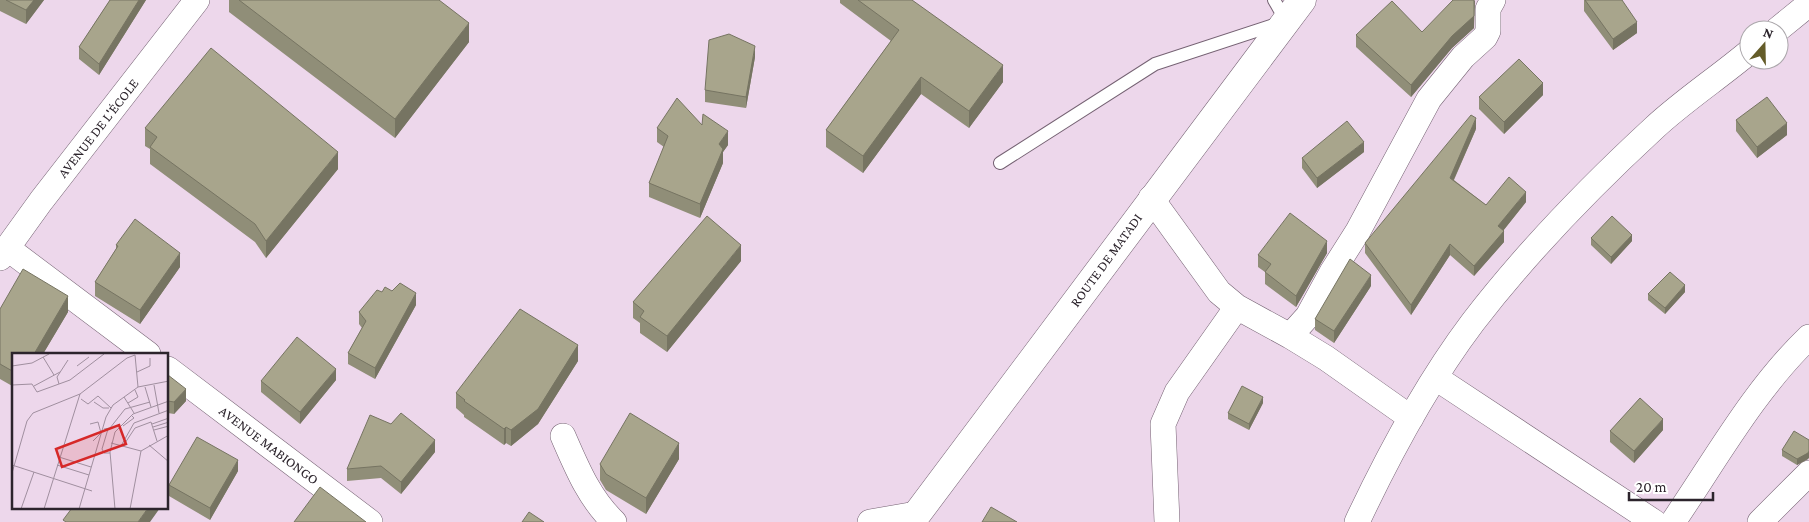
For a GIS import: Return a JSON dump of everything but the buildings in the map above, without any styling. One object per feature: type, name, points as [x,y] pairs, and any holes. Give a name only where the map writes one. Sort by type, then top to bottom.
[{"type":"highway","name":"ROUTE DE MATADI","points":[[914,518],[1151,198],[1287,7]]},
{"type":"street","name":"AVENUE DE L'ÉCOLE","points":[[4,253],[40,201],[197,0]]},
{"type":"street","points":[[1290,336],[1308,316],[1332,272],[1358,231],[1429,99],[1458,62],[1485,37],[1488,31],[1488,9],[1493,0]]},
{"type":"street","points":[[1789,20],[1809,4]]},
{"type":"street","points":[[1357,522],[1385,463],[1411,418],[1472,324],[1568,213],[1655,127],[1739,60]]},
{"type":"street","points":[[1151,198],[1219,292],[1237,307],[1326,358],[1411,418]]},
{"type":"street","points":[[4,253],[147,353]]},
{"type":"street","points":[[1167,522],[1163,424],[1177,392],[1237,307]]},
{"type":"street","points":[[1673,522],[1764,388],[1784,361],[1809,337]]},
{"type":"street","name":"AVENUE MABIONGO","points":[[169,370],[370,522]]},
{"type":"street","points":[[1436,378],[1654,522]]},
{"type":"street","points":[[563,436],[582,480],[598,507],[614,522]]},
{"type":"street","points":[[1760,522],[1809,473]]},
{"type":"street","points":[[870,522],[914,518]]},
{"type":"lane","points":[[1000,163],[1155,64],[1287,7]]}]
